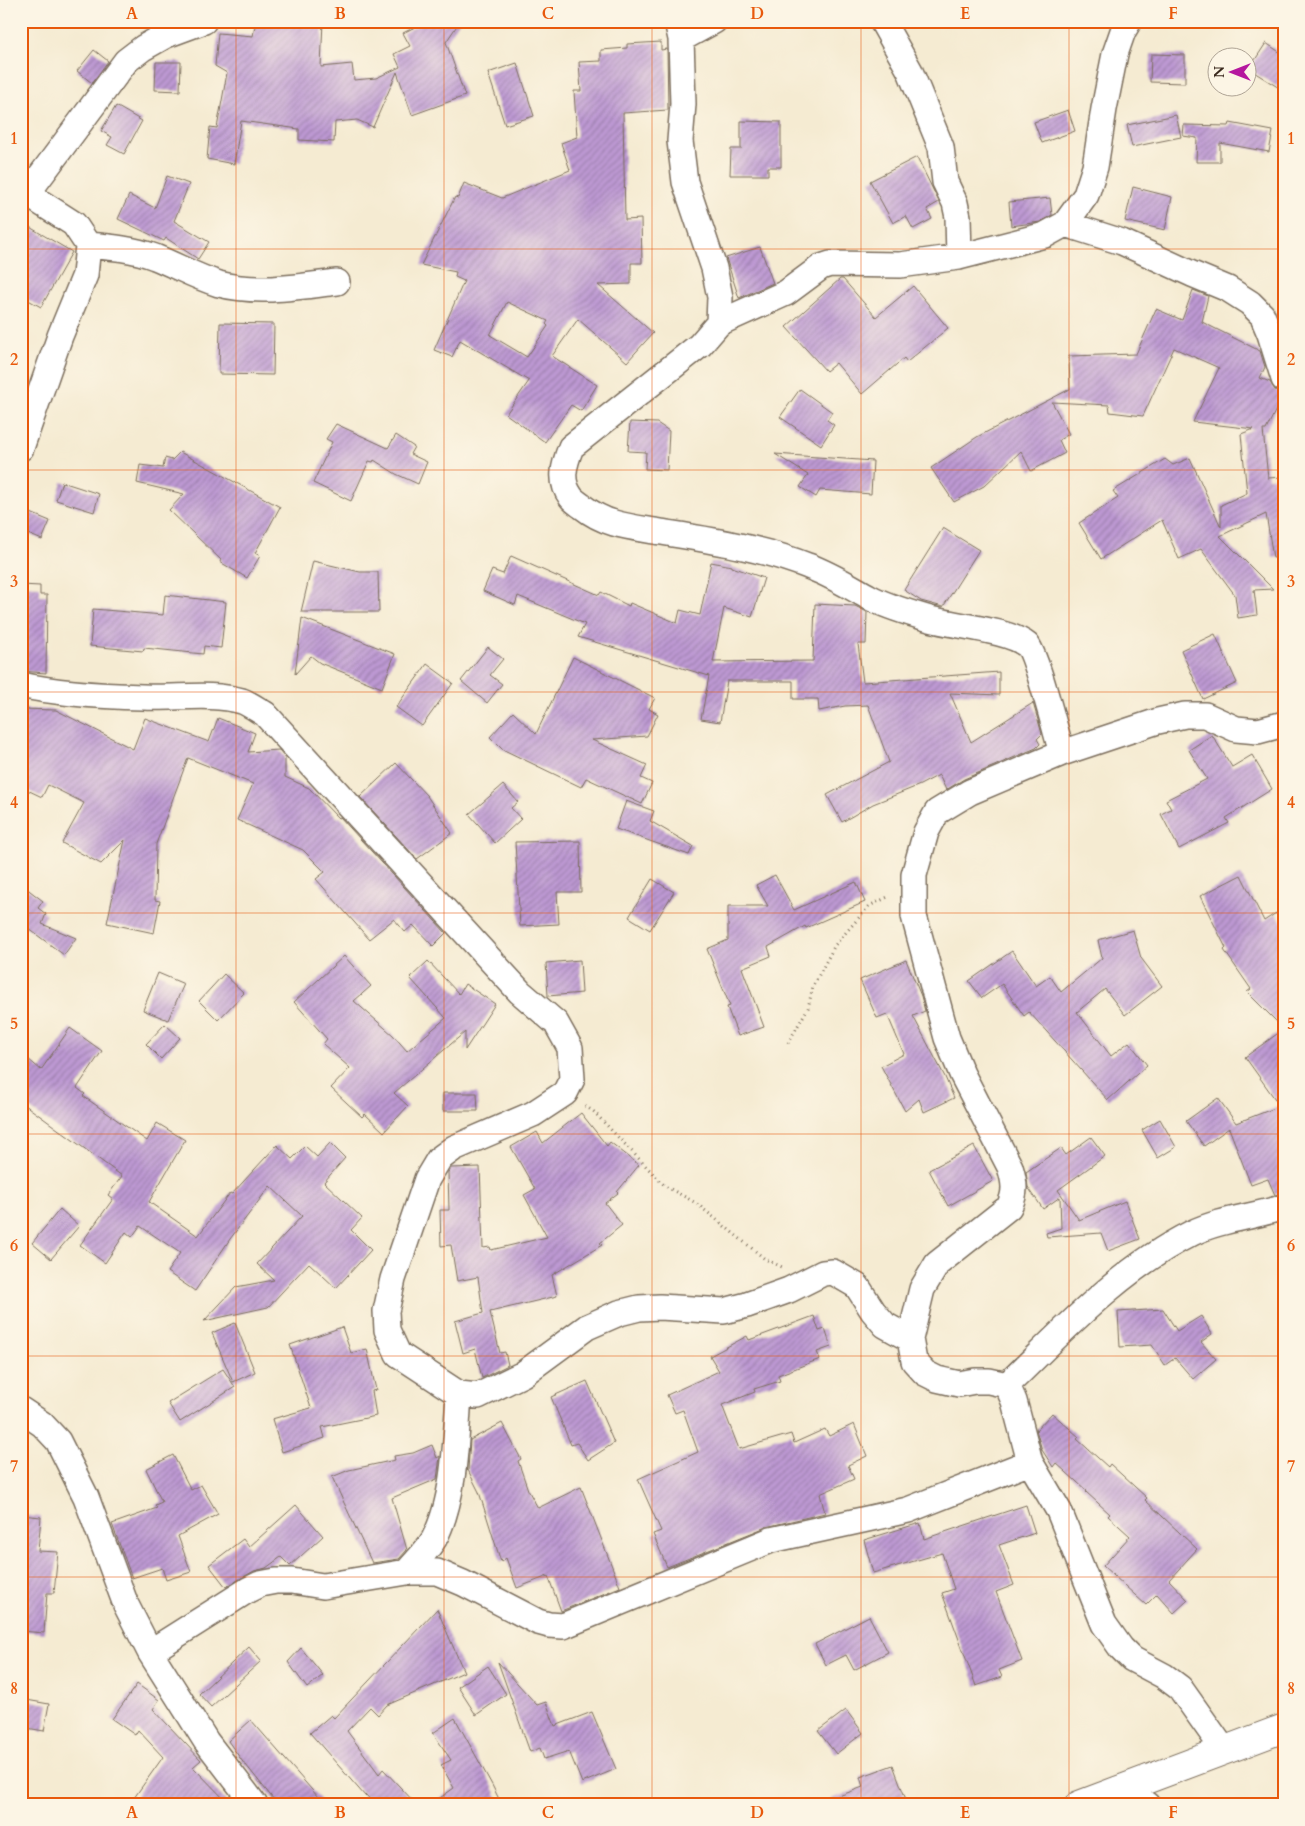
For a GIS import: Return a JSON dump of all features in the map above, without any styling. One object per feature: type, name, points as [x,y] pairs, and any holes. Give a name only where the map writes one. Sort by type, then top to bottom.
[{"type":"main road","points":[[1079,1805],[1284,1728]]},
{"type":"street","points":[[21,448],[60,336],[85,275],[88,245],[74,224],[24,192],[126,62],[143,48],[166,35],[204,21]]},
{"type":"street","points":[[714,21],[679,30],[683,104],[680,141],[685,182],[714,268],[720,296],[719,323]]},
{"type":"street","points":[[882,21],[910,71],[941,147],[945,182],[958,217],[959,257]]},
{"type":"street","points":[[1062,753],[1029,646],[1011,636],[946,624],[913,614],[870,598],[842,581],[775,554],[676,534],[611,524],[589,512],[572,498],[564,481],[564,465],[571,447],[700,345],[719,323],[786,293],[821,267],[830,264],[900,265],[959,257],[1045,235],[1065,224],[1086,195],[1095,167],[1115,54],[1123,31],[1129,21]]},
{"type":"street","points":[[1065,224],[1122,242],[1228,288],[1250,302],[1262,315],[1284,379]]},
{"type":"street","points":[[88,245],[127,249],[145,254],[220,284],[252,288],[288,288],[336,282]]},
{"type":"street","points":[[21,684],[39,689],[143,697],[223,697],[244,702],[265,714],[520,992],[556,1023],[570,1048],[572,1079],[565,1093],[533,1114],[454,1148],[439,1159],[427,1180],[393,1279],[386,1311],[387,1330],[398,1354],[459,1394],[478,1396],[523,1374],[587,1327],[619,1313],[639,1308],[660,1307],[724,1311],[748,1305],[789,1290],[823,1273],[833,1272],[857,1286],[873,1311],[885,1325],[910,1339]]},
{"type":"street","points":[[1007,1385],[989,1380],[959,1384],[937,1379],[925,1373],[914,1360],[910,1339],[922,1289],[937,1264],[1009,1207],[1014,1197],[1015,1182],[1010,1168],[962,1074],[947,1038],[914,916],[914,875],[926,832],[937,812],[970,792],[1062,753],[1158,721],[1185,715],[1205,715],[1236,729],[1258,731],[1284,724]]},
{"type":"street","points":[[1007,1385],[1091,1305],[1142,1263],[1193,1233],[1233,1218],[1284,1207]]},
{"type":"street","points":[[1007,1385],[1014,1401],[1030,1462],[1060,1511],[1104,1624],[1121,1648],[1132,1659],[1164,1676],[1180,1688],[1224,1750]]},
{"type":"street","points":[[407,1572],[434,1540],[443,1515],[453,1470],[459,1394]]},
{"type":"street","points":[[21,1410],[42,1424],[58,1441],[86,1497],[126,1605],[150,1652],[206,1741],[255,1805]]},
{"type":"street","points":[[150,1652],[260,1584],[292,1581],[323,1586],[407,1572],[437,1572],[463,1583],[538,1622],[564,1626],[771,1540],[908,1510],[1030,1462]]},
{"type":"street","points":[[1123,1788],[1147,1805]]},
{"type":"path","points":[[788,1043],[808,1008],[813,986],[835,945],[869,906],[885,898],[914,890]]},
{"type":"path","points":[[565,1093],[594,1112],[665,1186],[696,1203],[765,1259],[810,1279]]},
{"type":"building","points":[[256,21],[323,21],[321,67],[352,64],[354,80],[376,78],[400,67],[394,54],[410,46],[403,33],[427,21],[460,21],[446,42],[465,96],[412,115],[397,72],[373,127],[357,120],[335,122],[334,142],[299,140],[299,129],[241,121],[234,164],[207,159],[210,127],[217,128],[227,73],[215,66],[218,33],[253,36]]},
{"type":"building","points":[[661,42],[661,50],[667,49],[668,110],[623,113],[625,220],[641,219],[642,263],[631,263],[631,284],[598,285],[653,333],[627,362],[578,319],[552,356],[597,385],[581,411],[571,405],[545,442],[506,414],[529,381],[460,340],[452,357],[434,350],[464,281],[455,277],[456,272],[421,265],[455,197],[458,198],[464,183],[502,198],[570,170],[561,143],[577,137],[574,91],[581,91],[579,62],[601,61],[601,50],[627,48],[627,44]],"holes":[[[507,302],[548,321],[546,324],[548,326],[527,357],[490,335]]]},
{"type":"building","points":[[1266,43],[1284,55],[1284,91],[1258,75],[1258,55]]},
{"type":"building","points":[[94,50],[108,61],[92,83],[77,71]]},
{"type":"building","points":[[1151,54],[1185,55],[1185,83],[1150,82]]},
{"type":"building","points":[[156,62],[181,62],[180,91],[155,90]]},
{"type":"building","points":[[517,63],[534,116],[505,125],[488,73]]},
{"type":"building","points":[[116,106],[142,121],[124,154],[107,145],[112,137],[101,131]]},
{"type":"building","points":[[1068,110],[1075,131],[1042,143],[1034,122]]},
{"type":"building","points":[[1176,115],[1181,137],[1132,147],[1127,125]]},
{"type":"building","points":[[741,121],[781,122],[781,167],[768,167],[768,175],[730,175],[731,149],[741,149]]},
{"type":"building","points":[[1230,123],[1273,131],[1269,152],[1220,143],[1220,162],[1196,162],[1197,138],[1183,136],[1184,125],[1229,126]]},
{"type":"building","points":[[917,157],[939,202],[927,209],[932,219],[913,229],[906,216],[893,223],[870,181]]},
{"type":"building","points":[[167,176],[189,184],[174,221],[209,242],[198,259],[166,238],[164,241],[118,219],[129,195],[155,208]]},
{"type":"building","points":[[1133,187],[1172,197],[1165,230],[1125,221]]},
{"type":"building","points":[[1050,198],[1052,215],[1040,222],[1011,226],[1009,202]]},
{"type":"building","points":[[21,222],[72,252],[41,307],[21,296]]},
{"type":"building","points":[[760,247],[773,283],[739,298],[726,258]]},
{"type":"building","points":[[840,279],[843,279],[876,317],[913,286],[948,328],[907,362],[904,358],[862,394],[836,363],[826,371],[786,327]]},
{"type":"building","points":[[1193,290],[1208,296],[1202,322],[1260,351],[1265,367],[1260,378],[1270,382],[1275,390],[1284,393],[1266,430],[1263,430],[1268,478],[1282,477],[1284,493],[1284,557],[1273,558],[1266,514],[1220,536],[1273,589],[1254,590],[1257,615],[1238,618],[1235,595],[1201,549],[1179,559],[1162,520],[1101,559],[1079,523],[1118,498],[1113,491],[1165,459],[1173,465],[1190,458],[1221,527],[1221,505],[1247,493],[1241,434],[1254,429],[1193,422],[1219,368],[1174,348],[1143,416],[1110,412],[1109,405],[1052,402],[1069,434],[1059,440],[1065,453],[1031,471],[1021,451],[984,486],[954,502],[931,468],[977,437],[1070,389],[1069,356],[1136,354],[1156,309],[1182,320]]},
{"type":"building","points":[[220,323],[274,324],[273,375],[219,374]]},
{"type":"building","points":[[800,389],[832,412],[827,420],[834,425],[821,445],[780,417]]},
{"type":"building","points":[[630,422],[657,423],[669,431],[667,470],[645,469],[646,452],[628,451]]},
{"type":"building","points":[[336,424],[388,448],[396,435],[414,447],[410,454],[427,462],[418,484],[396,474],[374,460],[373,462],[369,461],[351,501],[313,483],[332,442],[326,439]]},
{"type":"building","points":[[180,452],[280,507],[255,553],[260,556],[247,578],[220,562],[221,560],[169,510],[184,494],[137,483],[140,465],[163,468],[165,458],[172,460]]},
{"type":"building","points":[[775,454],[873,461],[871,494],[820,490],[816,497],[800,487],[808,475]]},
{"type":"building","points":[[62,482],[99,494],[94,512],[56,500]]},
{"type":"building","points":[[21,509],[50,521],[42,540],[21,531]]},
{"type":"building","points":[[943,528],[979,550],[943,607],[921,601],[904,590]]},
{"type":"building","points":[[511,556],[599,595],[601,592],[629,606],[630,603],[677,623],[680,610],[700,615],[711,562],[732,566],[764,578],[752,617],[724,608],[713,662],[813,661],[815,604],[855,606],[867,612],[866,644],[858,644],[863,682],[999,672],[999,695],[950,693],[971,742],[1033,703],[1042,734],[1037,739],[1040,744],[1036,748],[964,779],[946,790],[939,775],[920,785],[873,804],[842,822],[827,795],[889,762],[868,705],[845,706],[819,711],[818,699],[793,699],[793,681],[727,681],[720,722],[701,719],[709,676],[578,637],[585,624],[518,596],[515,605],[483,591],[492,570],[503,574]]},
{"type":"building","points":[[313,561],[360,572],[378,572],[379,612],[301,612]]},
{"type":"building","points":[[21,585],[40,586],[40,595],[47,595],[46,673],[21,671]]},
{"type":"building","points":[[165,595],[226,602],[221,648],[204,646],[203,654],[144,648],[143,651],[90,646],[93,609],[163,615]]},
{"type":"building","points":[[302,618],[395,654],[382,688],[320,663],[311,656],[295,674]]},
{"type":"building","points":[[1215,634],[1237,683],[1203,699],[1181,650]]},
{"type":"building","points":[[488,647],[503,659],[490,675],[502,684],[487,703],[461,681]]},
{"type":"building","points":[[573,657],[655,698],[649,709],[658,714],[647,736],[592,740],[647,765],[641,778],[652,783],[642,804],[586,778],[581,787],[502,749],[490,737],[513,712],[536,734]]},
{"type":"building","points":[[427,664],[453,683],[422,726],[396,707]]},
{"type":"building","points":[[21,709],[56,710],[133,749],[145,718],[209,742],[218,718],[255,733],[248,752],[279,750],[285,757],[285,777],[309,788],[338,818],[340,817],[446,933],[433,946],[413,925],[405,932],[394,919],[369,939],[316,879],[325,872],[303,850],[237,820],[253,784],[188,758],[156,844],[155,900],[160,901],[154,933],[107,923],[125,840],[101,864],[62,843],[84,803],[48,785],[42,797],[21,787]]},
{"type":"building","points":[[1212,735],[1232,767],[1252,755],[1272,789],[1226,818],[1229,823],[1179,849],[1161,814],[1171,809],[1166,800],[1207,779],[1189,750]]},
{"type":"building","points":[[396,763],[427,796],[452,833],[417,859],[360,797]]},
{"type":"building","points":[[503,785],[518,802],[511,808],[521,819],[495,843],[469,814]]},
{"type":"building","points":[[626,801],[654,811],[650,821],[693,846],[689,855],[616,829]]},
{"type":"building","points":[[580,841],[581,892],[557,892],[559,924],[520,926],[515,842]]},
{"type":"building","points":[[775,875],[794,910],[856,882],[865,902],[806,928],[805,926],[768,947],[771,956],[742,968],[764,1027],[738,1036],[727,1007],[730,1006],[707,949],[728,940],[728,906],[768,906],[756,885]]},
{"type":"building","points":[[1241,875],[1264,921],[1276,913],[1284,925],[1284,1029],[1247,992],[1251,989],[1224,950],[1226,948],[1200,896]]},
{"type":"building","points":[[652,879],[674,892],[650,930],[629,917]]},
{"type":"building","points":[[21,884],[43,901],[38,908],[46,914],[42,924],[76,938],[64,955],[25,926],[21,930]]},
{"type":"building","points":[[1133,930],[1141,958],[1162,986],[1125,1015],[1105,989],[1077,1012],[1111,1056],[1129,1042],[1147,1065],[1108,1100],[1029,1012],[1024,1016],[1002,984],[982,998],[969,981],[1012,951],[1036,986],[1050,976],[1061,992],[1102,958],[1098,940]]},
{"type":"building","points":[[344,956],[371,986],[354,1001],[393,1035],[407,1051],[446,1018],[410,978],[428,961],[459,994],[465,984],[495,1004],[465,1050],[465,1032],[394,1093],[408,1106],[384,1132],[365,1114],[362,1117],[331,1088],[350,1068],[323,1044],[327,1039],[294,1002]]},
{"type":"building","points":[[580,960],[582,993],[548,996],[546,963]]},
{"type":"building","points":[[906,960],[925,1011],[913,1016],[954,1098],[924,1112],[919,1099],[905,1111],[881,1066],[904,1054],[887,1014],[877,1018],[860,980]]},
{"type":"building","points":[[158,973],[184,984],[168,1020],[143,1010]]},
{"type":"building","points":[[224,974],[244,993],[218,1020],[199,1001]]},
{"type":"building","points":[[165,1024],[180,1038],[161,1059],[146,1044]]},
{"type":"building","points":[[70,1028],[102,1051],[77,1088],[85,1094],[83,1096],[147,1141],[157,1123],[185,1140],[149,1202],[198,1236],[230,1193],[232,1194],[277,1145],[292,1159],[305,1146],[317,1157],[330,1143],[345,1158],[324,1182],[362,1218],[351,1230],[371,1250],[336,1288],[309,1263],[268,1307],[204,1321],[236,1287],[274,1280],[257,1264],[302,1216],[270,1186],[230,1239],[195,1291],[167,1272],[180,1253],[140,1226],[132,1237],[126,1232],[105,1263],[80,1245],[113,1199],[108,1195],[122,1176],[21,1102],[21,1053],[41,1070]]},
{"type":"building","points":[[1284,1029],[1284,1193],[1275,1195],[1268,1179],[1251,1185],[1229,1128],[1204,1146],[1186,1121],[1218,1098],[1236,1123],[1280,1106],[1245,1057]]},
{"type":"building","points":[[443,1093],[477,1093],[478,1111],[443,1111]]},
{"type":"building","points":[[581,1113],[607,1146],[610,1142],[639,1165],[618,1193],[605,1203],[622,1225],[600,1243],[602,1245],[552,1275],[557,1296],[490,1312],[500,1353],[505,1352],[508,1365],[482,1378],[475,1349],[463,1353],[455,1321],[483,1313],[478,1277],[457,1281],[451,1245],[441,1246],[440,1210],[449,1210],[448,1172],[451,1168],[480,1167],[483,1248],[490,1247],[491,1250],[547,1237],[524,1195],[535,1189],[511,1147],[537,1132],[543,1143]]},
{"type":"building","points":[[1160,1119],[1176,1147],[1158,1158],[1142,1130]]},
{"type":"building","points":[[1091,1137],[1105,1156],[1058,1190],[1079,1220],[1125,1201],[1140,1239],[1108,1251],[1101,1233],[1047,1237],[1046,1233],[1061,1228],[1060,1197],[1043,1209],[1028,1187],[1026,1172],[1061,1148],[1066,1155]]},
{"type":"building","points":[[974,1146],[993,1181],[948,1206],[929,1170]]},
{"type":"building","points":[[60,1209],[79,1226],[51,1259],[32,1243]]},
{"type":"building","points":[[1163,1309],[1177,1331],[1201,1316],[1212,1334],[1201,1342],[1216,1359],[1193,1379],[1175,1358],[1165,1365],[1152,1345],[1120,1347],[1118,1312]]},
{"type":"building","points":[[814,1316],[819,1331],[825,1329],[831,1347],[817,1352],[820,1359],[778,1375],[780,1381],[754,1389],[755,1392],[722,1405],[739,1449],[791,1434],[794,1443],[825,1429],[829,1436],[854,1424],[867,1456],[848,1465],[854,1479],[820,1494],[825,1513],[766,1527],[667,1567],[653,1534],[661,1531],[638,1479],[698,1452],[683,1410],[675,1413],[667,1395],[719,1371],[710,1356],[747,1336],[749,1340]]},
{"type":"building","points":[[235,1323],[255,1372],[233,1382],[212,1333]]},
{"type":"building","points":[[342,1327],[351,1353],[367,1349],[376,1390],[372,1391],[376,1416],[322,1427],[325,1438],[282,1452],[272,1419],[311,1408],[290,1345]]},
{"type":"building","points":[[223,1369],[235,1387],[180,1422],[168,1403]]},
{"type":"building","points":[[587,1381],[614,1443],[588,1460],[577,1443],[571,1445],[551,1397]]},
{"type":"building","points":[[1052,1413],[1108,1467],[1110,1464],[1147,1498],[1145,1500],[1197,1549],[1169,1580],[1188,1600],[1174,1613],[1157,1594],[1146,1605],[1103,1566],[1130,1536],[1108,1516],[1110,1514],[1087,1491],[1056,1463],[1053,1467],[1042,1450],[1036,1430]]},
{"type":"building","points":[[502,1423],[521,1459],[518,1461],[528,1490],[538,1508],[581,1487],[620,1587],[561,1611],[548,1576],[517,1588],[506,1558],[501,1562],[479,1492],[468,1470],[470,1440]]},
{"type":"building","points":[[432,1445],[437,1458],[440,1456],[437,1479],[392,1498],[407,1550],[399,1559],[372,1563],[332,1477],[349,1470],[395,1460],[394,1456],[413,1453]]},
{"type":"building","points":[[173,1455],[191,1490],[201,1485],[218,1514],[178,1536],[191,1572],[166,1580],[162,1568],[132,1578],[112,1524],[157,1508],[155,1505],[162,1502],[146,1469]]},
{"type":"building","points":[[296,1505],[323,1536],[290,1566],[281,1557],[266,1568],[254,1571],[226,1587],[209,1565],[243,1539],[249,1547]]},
{"type":"building","points":[[1026,1505],[1035,1533],[999,1545],[1014,1585],[996,1592],[1022,1661],[999,1670],[1002,1677],[976,1686],[942,1593],[954,1589],[942,1553],[873,1573],[864,1540],[920,1523],[924,1539]]},
{"type":"building","points":[[21,1515],[41,1517],[38,1551],[58,1552],[54,1593],[47,1593],[44,1633],[21,1631]]},
{"type":"building","points":[[437,1609],[464,1672],[387,1705],[378,1715],[370,1707],[347,1731],[379,1774],[383,1769],[417,1805],[375,1805],[310,1733],[331,1715],[334,1718]]},
{"type":"building","points":[[869,1616],[888,1652],[854,1670],[846,1655],[826,1665],[815,1644]]},
{"type":"building","points":[[249,1647],[261,1661],[211,1707],[199,1694]]},
{"type":"building","points":[[301,1648],[323,1675],[307,1688],[288,1662]]},
{"type":"building","points":[[498,1662],[537,1705],[546,1702],[555,1726],[592,1712],[616,1769],[582,1783],[569,1751],[544,1759],[540,1748],[530,1752]]},
{"type":"building","points":[[488,1666],[506,1694],[476,1715],[458,1687]]},
{"type":"building","points":[[137,1684],[159,1700],[153,1709],[201,1760],[193,1767],[230,1805],[129,1805],[163,1757],[138,1730],[135,1735],[112,1719]]},
{"type":"building","points":[[21,1699],[49,1704],[44,1731],[21,1727]]},
{"type":"building","points":[[846,1710],[863,1733],[836,1754],[818,1731]]},
{"type":"building","points":[[455,1718],[502,1805],[430,1805],[454,1788],[441,1765],[451,1760],[433,1733]]},
{"type":"building","points":[[251,1720],[325,1805],[278,1805],[228,1741]]},
{"type":"building","points":[[893,1765],[908,1805],[820,1805],[820,1803],[863,1787],[860,1777]]}]
